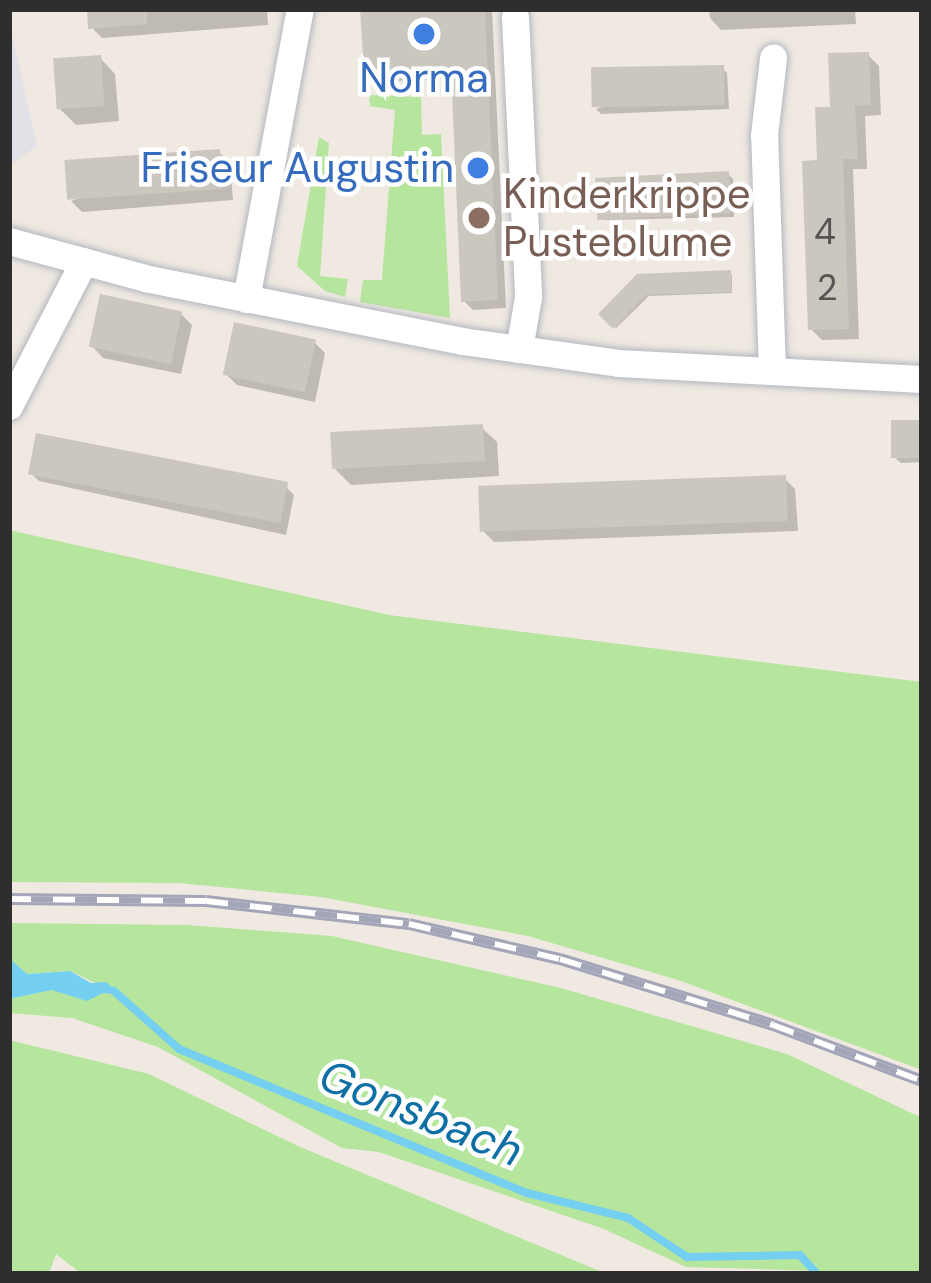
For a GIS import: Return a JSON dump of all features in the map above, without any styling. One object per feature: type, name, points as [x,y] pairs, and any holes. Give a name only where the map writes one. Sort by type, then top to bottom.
[{"type":"street","points":[[246,299],[300,9]]},
{"type":"street","points":[[515,17],[528,298],[519,349]]},
{"type":"street","points":[[772,370],[764,120],[773,58]]},
{"type":"street","points":[[9,241],[246,299],[519,349],[618,363],[922,379]]},
{"type":"street","points":[[9,406],[84,261]]},
{"type":"shaded area","points":[[9,21],[37,146],[9,166]]},
{"type":"green space","points":[[369,95],[421,97],[422,135],[441,134],[450,318],[360,302],[363,280],[382,280],[395,110],[370,106]]},
{"type":"green space","points":[[319,137],[329,143],[320,276],[348,279],[345,297],[325,291],[297,266]]},
{"type":"green space","points":[[9,530],[389,615],[922,682],[922,1070],[678,980],[528,936],[321,897],[179,883],[9,882]]},
{"type":"green space","points":[[9,923],[187,925],[332,936],[561,988],[787,1054],[922,1118],[922,1274],[686,1267],[604,1229],[379,1152],[342,1148],[158,1047],[72,1018],[9,1013],[9,999],[52,990],[119,994],[70,971],[27,974],[9,958]]},
{"type":"green space","points":[[9,1040],[149,1074],[300,1147],[607,1274],[82,1274],[56,1254],[50,1270],[55,1274],[9,1274]]},
{"type":"water","points":[[9,958],[27,974],[70,971],[91,983],[106,982],[122,995],[103,993],[87,1001],[52,990],[9,999]]},
{"type":"building","points":[[87,9],[147,9],[147,24],[88,29]]},
{"type":"building","points":[[360,9],[485,9],[498,300],[461,302],[451,70],[364,74]]},
{"type":"building","points":[[869,52],[871,105],[855,106],[858,159],[843,159],[849,329],[808,330],[802,161],[817,160],[815,107],[830,107],[828,53]]},
{"type":"building","points":[[101,55],[105,106],[57,109],[53,58]]},
{"type":"building","points":[[724,65],[725,105],[592,107],[591,67]]},
{"type":"building","points":[[220,149],[223,189],[67,200],[64,160]]},
{"type":"building","points":[[729,171],[731,213],[597,220],[595,178]]},
{"type":"building","points":[[731,270],[732,292],[646,295],[613,329],[598,314],[637,274]]},
{"type":"building","points":[[100,294],[182,311],[171,364],[89,347]]},
{"type":"building","points":[[234,322],[316,339],[305,392],[223,375]]},
{"type":"building","points":[[891,420],[922,420],[922,458],[891,458]]},
{"type":"building","points":[[483,424],[485,461],[332,469],[330,432]]},
{"type":"building","points":[[36,433],[288,482],[280,523],[28,474]]},
{"type":"building","points":[[786,475],[788,521],[480,532],[478,486]]},
{"type":"waterway","name":"Gonsbach","points":[[114,991],[179,1049],[527,1193],[628,1218],[687,1257],[800,1255],[817,1274]]},
{"type":"railway","points":[[9,899],[206,901],[409,924],[560,959],[773,1025],[922,1081]]},
{"type":"place","name":"Norma","points":[[424,34]]},
{"type":"place","name":"Friseur Augustin","points":[[478,168]]},
{"type":"place","name":"Kinderkrippe Pusteblume","points":[[479,218]]}]
